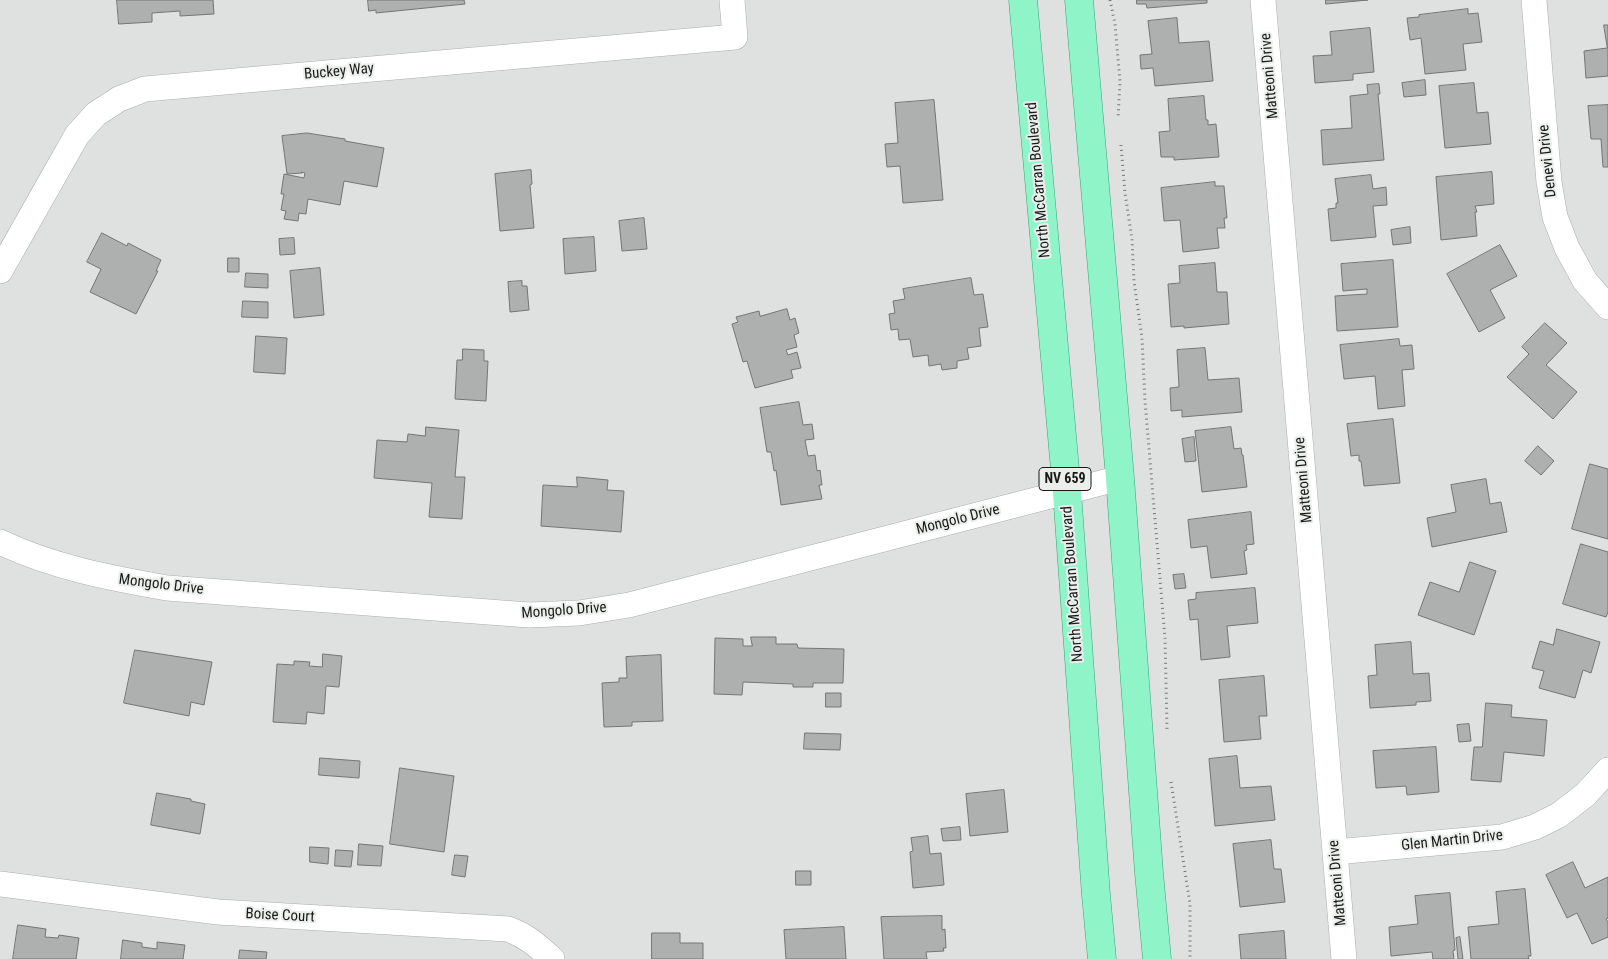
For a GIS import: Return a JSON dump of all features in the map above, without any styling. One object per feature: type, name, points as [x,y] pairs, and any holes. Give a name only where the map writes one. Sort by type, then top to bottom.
[{"type":"main road","name":"North McCarran Boulevard","points":[[1024,0],[1066,492],[1102,959]]},
{"type":"main road","points":[[1080,0],[1120,478],[1157,959]]},
{"type":"street","name":"Buckey Way","points":[[0,271],[77,135],[96,114],[119,99],[145,89],[735,37],[732,0]]},
{"type":"street","name":"Matteoni Drive","points":[[1263,0],[1344,959]]},
{"type":"street","name":"Denevi Drive","points":[[1534,0],[1549,182],[1555,217],[1567,248],[1585,281],[1608,307]]},
{"type":"street","name":"Mongolo Drive","points":[[0,542],[57,563],[110,578],[167,588],[529,615],[579,613],[629,605],[1120,478]]},
{"type":"street","name":"Glen Martin Drive","points":[[1335,852],[1502,837],[1535,827],[1559,815],[1585,796],[1608,770]]},
{"type":"street","name":"Boise Court","points":[[0,884],[218,912],[508,930],[523,935],[536,943],[552,959]]},
{"type":"path","points":[[1110,0],[1115,24],[1120,81],[1119,126]]},
{"type":"path","points":[[1120,144],[1142,338],[1165,638],[1168,691],[1167,738]]},
{"type":"path","points":[[1171,778],[1190,904],[1190,959]]},
{"type":"building","points":[[117,0],[213,0],[214,14],[180,16],[180,11],[152,13],[152,22],[119,24]]},
{"type":"building","points":[[368,0],[464,0],[465,4],[376,13],[376,10],[369,11]]},
{"type":"building","points":[[1137,0],[1207,0],[1207,3],[1147,8],[1146,4],[1137,4]]},
{"type":"building","points":[[1326,0],[1368,0],[1326,4]]},
{"type":"building","points":[[1468,9],[1468,14],[1478,13],[1482,42],[1463,44],[1466,70],[1425,74],[1421,38],[1410,40],[1407,18]]},
{"type":"building","points":[[1177,18],[1179,43],[1209,41],[1213,81],[1155,86],[1153,68],[1141,69],[1140,55],[1152,54],[1148,21]]},
{"type":"building","points":[[1604,25],[1608,25],[1608,76],[1586,78],[1584,51],[1607,48]]},
{"type":"building","points":[[1370,28],[1374,72],[1353,74],[1353,80],[1315,83],[1313,56],[1332,55],[1330,32]]},
{"type":"building","points":[[1425,80],[1426,95],[1404,97],[1402,83]]},
{"type":"building","points":[[1474,83],[1477,113],[1488,112],[1491,144],[1445,148],[1439,86]]},
{"type":"building","points":[[1379,84],[1380,94],[1378,94],[1384,160],[1323,165],[1321,130],[1352,128],[1350,96],[1368,94],[1367,85]]},
{"type":"building","points":[[1204,96],[1208,125],[1216,124],[1219,157],[1174,160],[1174,157],[1161,157],[1159,132],[1170,131],[1168,99]]},
{"type":"building","points":[[934,100],[943,200],[903,203],[900,166],[887,167],[885,144],[898,143],[895,103]]},
{"type":"building","points":[[1608,105],[1608,167],[1603,167],[1601,139],[1591,139],[1588,106]]},
{"type":"building","points":[[307,133],[384,148],[377,187],[344,181],[340,205],[308,199],[306,214],[299,213],[298,221],[284,219],[286,211],[281,210],[284,194],[281,194],[284,174],[304,178],[305,173],[287,174],[282,136]]},
{"type":"building","points":[[531,170],[532,184],[530,185],[534,228],[500,231],[495,174]]},
{"type":"building","points":[[1492,172],[1494,204],[1475,206],[1477,212],[1475,212],[1477,236],[1441,240],[1436,177]]},
{"type":"building","points":[[1371,175],[1373,189],[1386,187],[1387,205],[1373,206],[1376,237],[1331,241],[1328,209],[1336,208],[1336,203],[1338,203],[1335,179]]},
{"type":"building","points":[[1215,182],[1215,186],[1224,186],[1227,218],[1224,218],[1225,228],[1217,228],[1219,248],[1183,252],[1180,220],[1164,221],[1161,188]]},
{"type":"building","points":[[644,218],[647,249],[622,251],[619,221]]},
{"type":"building","points":[[1410,227],[1411,243],[1393,245],[1391,230]]},
{"type":"building","points":[[102,233],[127,246],[128,243],[161,260],[156,271],[158,271],[136,314],[90,292],[101,269],[87,262]]},
{"type":"building","points":[[594,237],[596,271],[565,274],[563,239]]},
{"type":"building","points":[[294,238],[295,254],[280,255],[279,239]]},
{"type":"building","points":[[1500,245],[1517,276],[1490,290],[1505,318],[1479,332],[1447,274]]},
{"type":"building","points":[[228,258],[239,258],[239,272],[228,272]]},
{"type":"building","points":[[1393,260],[1398,327],[1337,331],[1335,296],[1367,294],[1367,289],[1343,291],[1341,264]]},
{"type":"building","points":[[1215,263],[1217,292],[1227,292],[1229,324],[1184,328],[1184,326],[1171,327],[1168,284],[1180,283],[1179,266]]},
{"type":"building","points":[[320,268],[324,315],[294,318],[290,271]]},
{"type":"building","points":[[246,273],[268,274],[268,288],[245,287]]},
{"type":"building","points":[[971,278],[974,295],[983,294],[988,327],[979,328],[981,346],[967,348],[969,359],[957,361],[957,368],[942,370],[941,364],[929,366],[928,355],[913,357],[910,339],[899,340],[898,329],[891,330],[889,314],[895,313],[893,301],[905,299],[903,289]]},
{"type":"building","points":[[522,281],[522,286],[527,286],[529,310],[510,312],[508,282]]},
{"type":"building","points":[[243,301],[268,302],[268,318],[242,317]]},
{"type":"building","points":[[787,309],[790,320],[795,318],[799,333],[794,335],[797,347],[786,350],[788,355],[797,352],[801,368],[791,370],[793,378],[755,388],[747,361],[743,362],[732,324],[738,322],[736,317],[759,311],[760,316]]},
{"type":"building","points":[[1545,323],[1567,343],[1546,365],[1577,392],[1553,419],[1507,377],[1529,354],[1522,347]]},
{"type":"building","points":[[256,336],[287,338],[285,374],[254,372]]},
{"type":"building","points":[[1399,339],[1400,346],[1412,345],[1414,369],[1402,370],[1405,406],[1378,409],[1375,376],[1344,379],[1340,345]]},
{"type":"building","points":[[1205,348],[1208,380],[1239,378],[1242,412],[1182,417],[1182,410],[1171,411],[1170,388],[1179,387],[1177,350]]},
{"type":"building","points":[[463,349],[484,350],[484,361],[488,361],[486,401],[455,399],[457,360],[462,360]]},
{"type":"building","points":[[799,402],[803,425],[812,424],[814,439],[805,440],[808,456],[815,455],[817,471],[820,470],[822,485],[819,485],[822,499],[781,505],[776,470],[774,471],[771,452],[767,452],[760,408]]},
{"type":"building","points":[[1393,419],[1400,483],[1364,486],[1359,455],[1351,456],[1347,424]]},
{"type":"building","points":[[426,427],[459,430],[455,477],[465,477],[462,519],[429,517],[432,483],[374,478],[377,440],[407,442],[408,434],[425,436]]},
{"type":"building","points":[[1231,427],[1234,449],[1241,448],[1243,455],[1247,487],[1202,492],[1195,431]]},
{"type":"building","points":[[1194,437],[1196,461],[1185,462],[1182,439]]},
{"type":"building","points":[[1538,446],[1554,461],[1541,475],[1525,461]]},
{"type":"building","points":[[1590,464],[1608,469],[1608,539],[1572,529]]},
{"type":"building","points":[[577,477],[608,480],[607,490],[624,491],[621,532],[541,526],[543,485],[577,487]]},
{"type":"building","points":[[1486,479],[1490,504],[1501,502],[1507,532],[1432,547],[1427,518],[1456,512],[1451,485]]},
{"type":"building","points":[[1251,512],[1254,544],[1246,545],[1247,550],[1244,551],[1247,574],[1211,578],[1207,546],[1191,548],[1188,520]]},
{"type":"building","points":[[1581,544],[1608,552],[1608,612],[1606,617],[1563,604]]},
{"type":"building","points":[[1470,562],[1496,571],[1474,635],[1418,615],[1430,582],[1459,592]]},
{"type":"building","points":[[1184,574],[1186,588],[1175,589],[1173,575]]},
{"type":"building","points":[[1255,588],[1258,623],[1227,626],[1230,657],[1201,660],[1198,619],[1190,620],[1188,600],[1196,599],[1196,593]]},
{"type":"building","points":[[1557,629],[1600,642],[1591,673],[1583,670],[1575,698],[1539,688],[1544,671],[1532,668],[1540,641],[1553,645]]},
{"type":"building","points":[[751,637],[776,637],[776,644],[797,644],[798,648],[844,649],[843,683],[813,683],[813,687],[793,687],[793,684],[743,682],[742,695],[714,694],[715,638],[743,639],[743,646],[752,646]]},
{"type":"building","points":[[1411,642],[1413,674],[1429,673],[1431,701],[1416,702],[1416,705],[1370,708],[1368,676],[1377,675],[1375,645]]},
{"type":"building","points":[[135,650],[212,662],[204,705],[191,702],[189,716],[124,703]]},
{"type":"building","points":[[323,654],[342,656],[339,687],[326,686],[324,714],[307,712],[306,724],[273,722],[277,664],[294,665],[294,661],[310,662],[309,666],[322,667]]},
{"type":"building","points":[[661,655],[663,721],[632,722],[632,726],[604,727],[602,683],[619,682],[619,678],[627,678],[626,657]]},
{"type":"building","points":[[1264,676],[1267,716],[1259,716],[1261,739],[1224,742],[1219,680]]},
{"type":"building","points":[[826,693],[841,693],[841,707],[826,707]]},
{"type":"building","points":[[1486,703],[1512,705],[1511,717],[1547,720],[1544,756],[1504,752],[1501,782],[1471,780],[1474,747],[1482,747]]},
{"type":"building","points":[[1469,724],[1471,741],[1459,742],[1457,725]]},
{"type":"building","points":[[805,733],[841,734],[840,750],[804,749]]},
{"type":"building","points":[[1436,747],[1439,792],[1407,795],[1406,786],[1376,788],[1373,751]]},
{"type":"building","points":[[1237,756],[1240,788],[1271,786],[1275,820],[1215,826],[1209,759]]},
{"type":"building","points":[[320,758],[360,761],[359,778],[319,775]]},
{"type":"building","points":[[400,768],[454,776],[444,852],[390,844]]},
{"type":"building","points":[[1004,790],[1008,832],[970,836],[966,794]]},
{"type":"building","points":[[157,793],[191,799],[191,801],[205,804],[200,834],[151,825]]},
{"type":"building","points":[[960,827],[961,840],[943,841],[941,829]]},
{"type":"building","points":[[928,836],[930,854],[941,853],[944,885],[913,888],[910,852],[913,851],[911,838]]},
{"type":"building","points":[[1271,840],[1274,869],[1281,869],[1285,902],[1240,907],[1233,844]]},
{"type":"building","points":[[359,844],[383,846],[381,866],[358,865]]},
{"type":"building","points":[[310,847],[329,848],[328,864],[310,862]]},
{"type":"building","points":[[336,850],[353,851],[351,867],[335,866]]},
{"type":"building","points":[[455,855],[468,856],[465,877],[452,875]]},
{"type":"building","points":[[1573,862],[1585,888],[1608,877],[1608,918],[1606,919],[1608,922],[1608,937],[1592,944],[1577,913],[1567,918],[1546,875]]},
{"type":"building","points":[[796,871],[811,871],[811,885],[796,885]]},
{"type":"building","points":[[1525,889],[1531,956],[1528,956],[1529,959],[1471,959],[1468,927],[1499,924],[1496,892]]},
{"type":"building","points":[[1450,893],[1455,950],[1453,951],[1454,959],[1433,959],[1432,952],[1391,956],[1389,927],[1418,924],[1415,896]]},
{"type":"building","points":[[942,916],[942,930],[945,929],[946,948],[943,948],[944,951],[926,952],[927,959],[884,959],[881,917]]},
{"type":"building","points":[[18,925],[46,929],[45,937],[58,938],[59,935],[79,938],[76,959],[13,959]]},
{"type":"building","points":[[844,927],[846,959],[786,959],[784,930]]},
{"type":"building","points":[[1284,931],[1286,959],[1241,959],[1239,935]]},
{"type":"building","points":[[652,933],[680,933],[680,943],[703,943],[703,959],[652,959]]},
{"type":"building","points":[[1460,937],[1463,959],[1458,959],[1456,938]]},
{"type":"building","points":[[123,940],[142,943],[142,947],[157,949],[157,942],[185,945],[183,959],[121,959]]},
{"type":"building","points":[[240,950],[267,952],[266,959],[239,959]]}]
